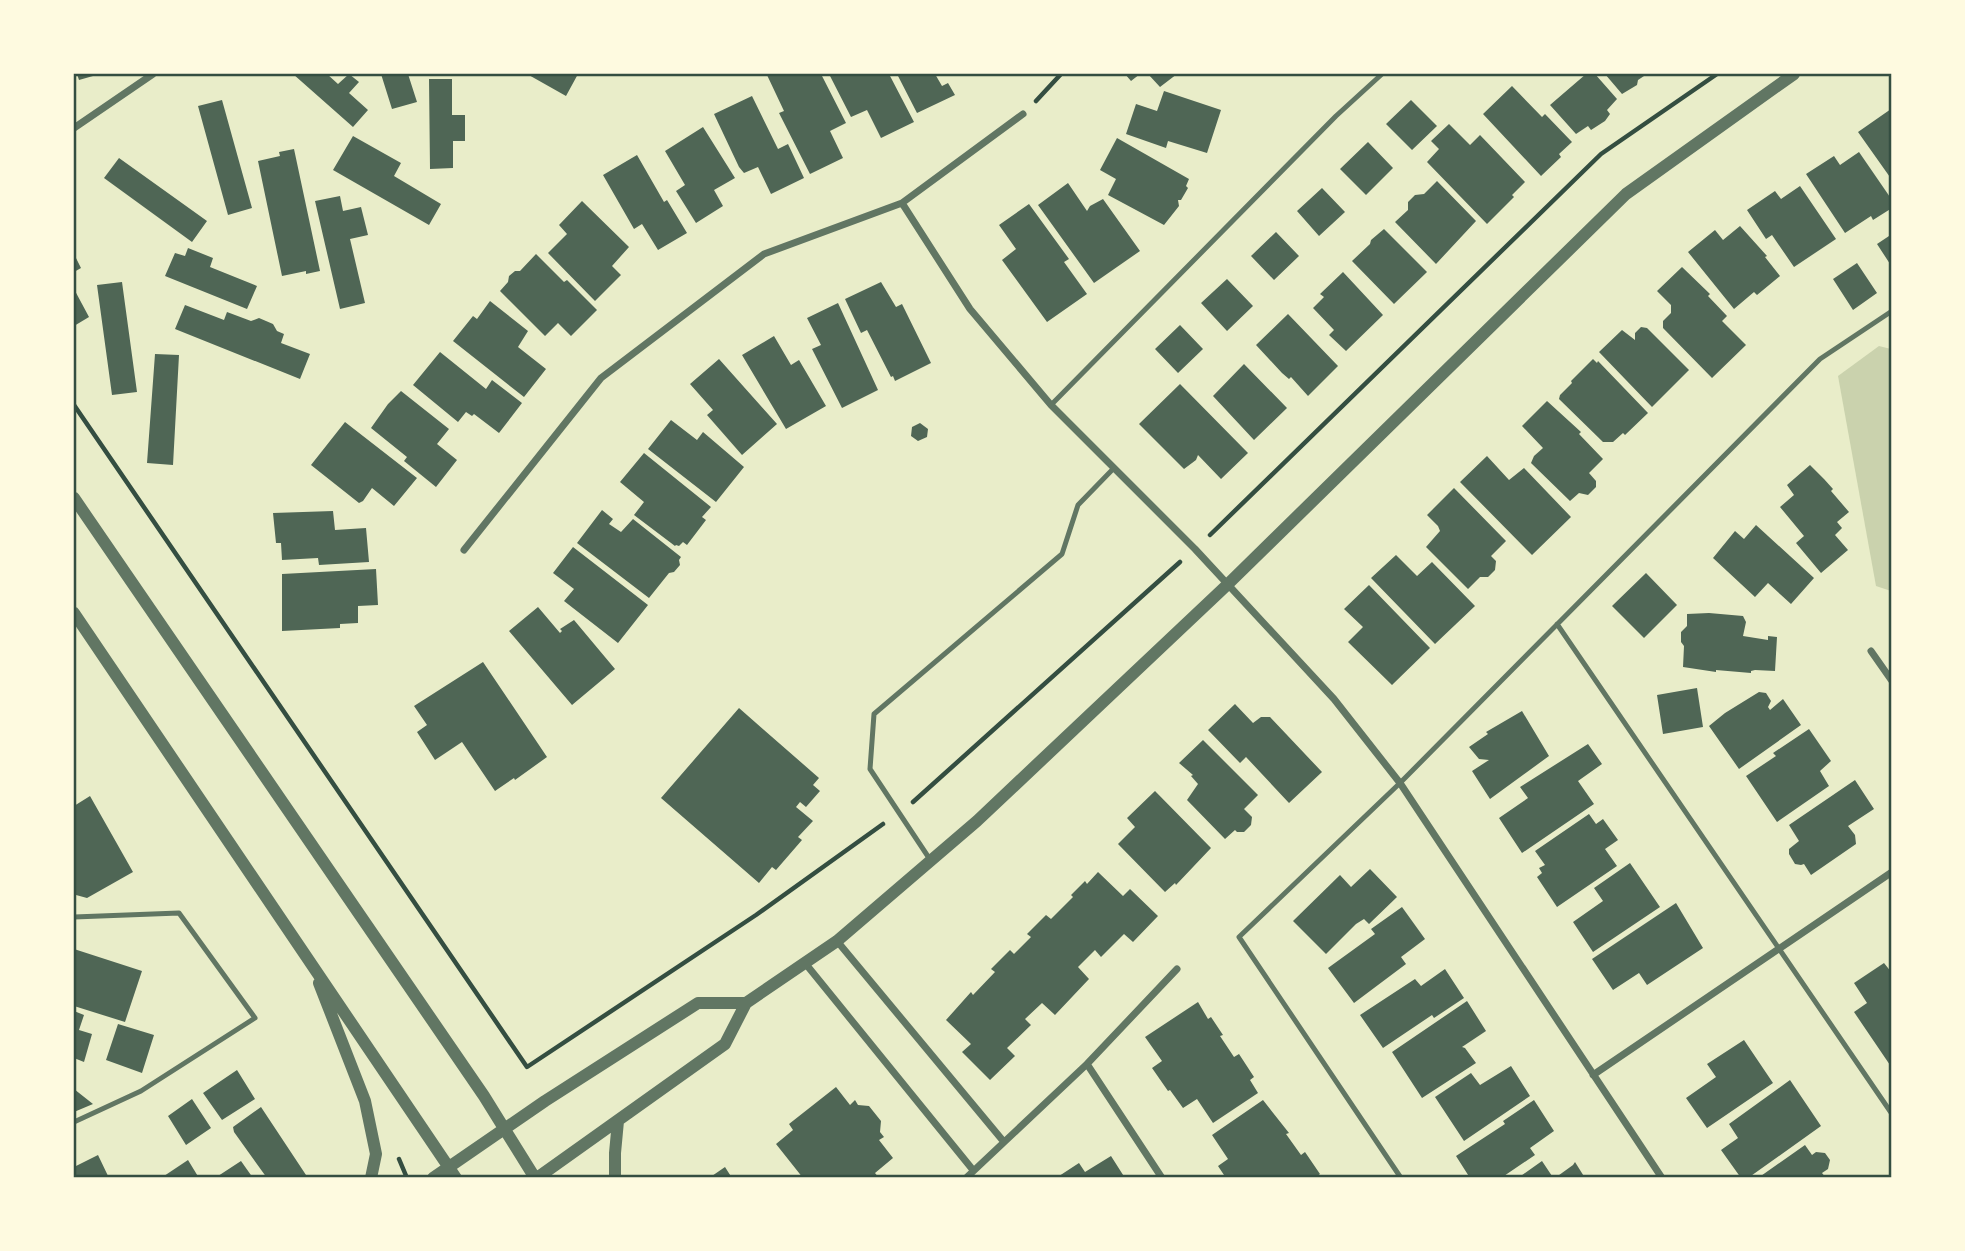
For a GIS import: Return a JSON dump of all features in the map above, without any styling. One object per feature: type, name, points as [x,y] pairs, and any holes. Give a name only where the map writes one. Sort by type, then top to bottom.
[{"type":"street","points":[[74,128],[153,74]]},
{"type":"street","points":[[74,498],[484,1097],[536,1178],[725,1044],[746,1003],[836,941],[977,821],[1227,585],[1626,194],[1794,74]]},
{"type":"street","points":[[464,550],[601,378],[764,254],[902,204],[1023,114]]},
{"type":"street","points":[[902,204],[970,309],[1051,405],[1195,549],[1334,699],[1400,783],[1662,1178]]},
{"type":"street","points":[[74,613],[452,1172]]},
{"type":"street","points":[[1871,651],[1892,681]]},
{"type":"street","points":[[1593,1075],[1892,872]]},
{"type":"street","points":[[836,941],[1004,1142]]},
{"type":"street","points":[[310,960],[365,1101],[376,1154],[371,1178]]},
{"type":"street","points":[[805,963],[973,1170]]},
{"type":"street","points":[[966,1178],[1087,1064],[1177,968]]},
{"type":"street","points":[[433,1178],[452,1172],[504,1130],[698,1003],[746,1003]]},
{"type":"street","points":[[1087,1064],[1162,1178]]},
{"type":"street","points":[[615,1178],[618,1121]]},
{"type":"lane","points":[[1051,405],[1336,116],[1382,74]]},
{"type":"lane","points":[[1401,1178],[1239,937],[1400,783],[1820,359],[1892,311]]},
{"type":"lane","points":[[931,861],[870,769],[874,714],[1062,554],[1078,505],[1113,469]]},
{"type":"lane","points":[[1557,624],[1892,1114]]},
{"type":"lane","points":[[74,917],[179,913],[254,1018],[141,1091],[74,1122]]},
{"type":"path","points":[[1023,114],[1061,74]]},
{"type":"path","points":[[74,405],[527,1067],[756,915],[899,812],[1195,549],[1601,154],[1717,74]]},
{"type":"path","points":[[403,1154],[399,1159],[407,1178]]},
{"type":"green space","points":[[1879,346],[1891,349],[1891,591],[1876,586],[1838,376]]},
{"type":"building","points":[[77,74],[100,74],[79,80]]},
{"type":"building","points":[[293,74],[327,74],[338,84],[349,74],[359,82],[349,93],[368,110],[353,127]]},
{"type":"building","points":[[381,74],[408,74],[417,102],[392,109]]},
{"type":"building","points":[[527,74],[578,74],[566,96]]},
{"type":"building","points":[[821,74],[846,123],[830,131],[843,158],[810,174],[779,113],[784,111],[767,75]]},
{"type":"building","points":[[829,74],[889,74],[914,122],[881,138],[867,110],[851,117]]},
{"type":"building","points":[[897,74],[935,74],[942,86],[948,83],[955,95],[917,113]]},
{"type":"building","points":[[1125,74],[1140,74],[1131,81]]},
{"type":"building","points":[[1148,74],[1177,74],[1160,87]]},
{"type":"building","points":[[1586,74],[1595,74],[1617,99],[1607,110],[1610,114],[1605,121],[1591,130],[1588,126],[1576,134],[1550,105]]},
{"type":"building","points":[[1605,74],[1647,74],[1638,80],[1637,85],[1622,94]]},
{"type":"building","points":[[429,79],[452,79],[452,115],[465,115],[465,141],[453,141],[453,168],[430,169]]},
{"type":"building","points":[[1512,86],[1542,117],[1545,114],[1572,142],[1541,176],[1483,114]]},
{"type":"building","points":[[1164,91],[1221,110],[1207,153],[1168,141],[1166,148],[1126,134],[1136,104],[1157,111]]},
{"type":"building","points":[[752,96],[778,149],[788,144],[804,178],[771,194],[758,167],[744,173],[739,167],[714,114]]},
{"type":"building","points":[[222,100],[252,208],[228,215],[198,106]]},
{"type":"building","points":[[1411,100],[1437,126],[1412,150],[1386,124]]},
{"type":"building","points":[[1891,109],[1892,111],[1892,180],[1858,132]]},
{"type":"building","points":[[1449,124],[1470,145],[1480,135],[1525,182],[1487,224],[1427,162],[1439,149],[1431,141]]},
{"type":"building","points":[[703,127],[735,178],[714,190],[723,206],[696,223],[676,191],[685,185],[665,151]]},
{"type":"building","points":[[353,136],[401,163],[394,176],[441,204],[429,225],[333,170]]},
{"type":"building","points":[[1117,138],[1189,179],[1186,186],[1188,188],[1181,200],[1178,200],[1179,206],[1164,225],[1108,195],[1116,179],[1100,170]]},
{"type":"building","points":[[1368,142],[1393,168],[1366,195],[1340,169]]},
{"type":"building","points":[[294,149],[320,271],[282,276],[258,161],[280,156],[279,152]]},
{"type":"building","points":[[1859,152],[1892,200],[1892,208],[1873,220],[1871,216],[1845,233],[1806,174],[1834,156],[1840,165]]},
{"type":"building","points":[[637,155],[664,202],[667,200],[687,233],[658,250],[642,224],[634,229],[603,175]]},
{"type":"building","points":[[119,158],[207,221],[192,242],[104,178]]},
{"type":"building","points":[[1437,181],[1476,221],[1436,264],[1395,222],[1408,210],[1408,202],[1415,195],[1424,194]]},
{"type":"building","points":[[1068,183],[1087,211],[1090,206],[1103,199],[1140,251],[1094,283],[1038,205]]},
{"type":"building","points":[[1800,186],[1836,239],[1794,267],[1772,235],[1766,239],[1747,210],[1775,191],[1781,199]]},
{"type":"building","points":[[1322,188],[1345,212],[1319,236],[1297,211]]},
{"type":"building","points":[[340,196],[343,211],[361,207],[368,235],[350,239],[365,303],[340,309],[315,201]]},
{"type":"building","points":[[582,201],[629,247],[612,266],[621,275],[595,301],[548,253],[567,234],[559,225]]},
{"type":"building","points":[[1029,204],[1069,259],[1064,262],[1087,294],[1047,322],[1002,260],[1016,249],[999,225]]},
{"type":"building","points":[[1740,226],[1767,256],[1765,257],[1780,276],[1757,295],[1754,292],[1734,309],[1688,252],[1715,230],[1723,240]]},
{"type":"building","points":[[1384,229],[1427,272],[1394,304],[1352,261]]},
{"type":"building","points":[[1276,232],[1299,256],[1274,280],[1251,256]]},
{"type":"building","points":[[1892,234],[1892,267],[1877,244]]},
{"type":"building","points":[[188,248],[213,258],[210,267],[257,286],[247,309],[165,276],[175,253],[185,256]]},
{"type":"building","points":[[74,254],[81,268],[74,272]]},
{"type":"building","points":[[536,254],[597,310],[571,336],[558,323],[545,336],[500,291],[508,282],[509,276],[520,271]]},
{"type":"building","points":[[1857,263],[1877,293],[1853,310],[1833,279]]},
{"type":"building","points":[[1682,267],[1710,294],[1708,296],[1727,316],[1722,321],[1746,345],[1712,378],[1663,328],[1663,321],[1671,313],[1671,305],[1657,291]]},
{"type":"building","points":[[1343,272],[1383,315],[1346,351],[1329,335],[1334,330],[1313,308],[1324,297],[1320,294]]},
{"type":"building","points":[[1227,279],[1253,306],[1227,331],[1201,303]]},
{"type":"building","points":[[122,282],[137,392],[112,395],[97,285]]},
{"type":"building","points":[[881,282],[896,307],[902,304],[931,363],[895,381],[867,330],[861,333],[845,299]]},
{"type":"building","points":[[74,289],[89,317],[74,326]]},
{"type":"building","points":[[490,301],[528,331],[518,347],[546,369],[524,397],[453,341],[473,316],[477,319]]},
{"type":"building","points":[[838,303],[878,390],[842,408],[812,349],[821,345],[807,318]]},
{"type":"building","points":[[185,305],[224,320],[227,312],[251,321],[259,318],[273,324],[277,331],[284,334],[281,343],[310,354],[300,379],[175,329]]},
{"type":"building","points":[[1288,314],[1338,366],[1308,396],[1256,345]]},
{"type":"building","points":[[1180,325],[1203,349],[1178,373],[1155,349]]},
{"type":"building","points":[[1641,327],[1647,328],[1689,370],[1652,407],[1599,352],[1622,330],[1635,340],[1635,333]]},
{"type":"building","points":[[774,336],[791,365],[799,360],[826,406],[786,429],[742,355]]},
{"type":"building","points":[[440,352],[486,389],[492,380],[522,403],[499,433],[474,414],[472,416],[466,412],[458,422],[413,385]]},
{"type":"building","points":[[155,354],[179,355],[173,465],[147,463]]},
{"type":"building","points":[[719,359],[777,424],[742,455],[707,415],[713,410],[690,384]]},
{"type":"building","points":[[1593,359],[1648,413],[1625,435],[1623,433],[1613,442],[1603,442],[1559,399],[1571,381]]},
{"type":"building","points":[[1244,364],[1287,408],[1254,440],[1213,396]]},
{"type":"building","points":[[1180,384],[1248,453],[1221,479],[1198,455],[1196,460],[1184,469],[1139,424]]},
{"type":"building","points":[[401,391],[449,429],[437,444],[457,460],[436,487],[404,461],[407,457],[371,428]]},
{"type":"building","points":[[1547,401],[1581,432],[1579,434],[1603,459],[1589,473],[1596,481],[1596,487],[1588,495],[1579,493],[1570,501],[1531,463],[1543,448],[1522,426]]},
{"type":"building","points":[[671,420],[697,440],[703,432],[744,467],[716,502],[648,449]]},
{"type":"building","points":[[345,422],[417,478],[394,506],[372,488],[359,503],[311,465]]},
{"type":"building","points":[[920,423],[928,429],[927,437],[918,441],[911,436],[912,427]]},
{"type":"building","points":[[644,453],[711,507],[702,517],[706,520],[687,545],[683,542],[675,546],[634,515],[644,502],[620,482]]},
{"type":"building","points":[[1487,456],[1509,480],[1524,468],[1571,517],[1532,555],[1460,482]]},
{"type":"building","points":[[1810,465],[1833,489],[1831,491],[1849,512],[1837,522],[1842,528],[1835,535],[1848,550],[1821,573],[1796,543],[1804,536],[1780,507],[1794,495],[1787,485]]},
{"type":"building","points":[[1454,488],[1506,541],[1491,556],[1496,561],[1495,570],[1488,577],[1480,577],[1468,589],[1426,547],[1440,531],[1427,515]]},
{"type":"building","points":[[602,510],[613,519],[609,524],[621,532],[633,519],[681,557],[680,565],[674,572],[669,573],[649,598],[577,543]]},
{"type":"building","points":[[333,511],[335,530],[366,528],[369,562],[319,565],[318,558],[282,560],[281,543],[276,543],[273,513]]},
{"type":"building","points":[[1756,525],[1814,578],[1791,604],[1768,583],[1755,597],[1713,558],[1735,531],[1744,539]]},
{"type":"building","points":[[573,547],[648,605],[618,643],[564,601],[574,589],[553,573]]},
{"type":"building","points":[[1396,555],[1417,576],[1432,562],[1475,606],[1435,644],[1371,578]]},
{"type":"building","points":[[376,569],[378,605],[358,606],[358,623],[340,624],[340,628],[282,631],[282,574]]},
{"type":"building","points":[[1646,573],[1677,605],[1644,638],[1612,606]]},
{"type":"building","points":[[1369,585],[1430,648],[1392,685],[1348,642],[1363,627],[1344,609]]},
{"type":"building","points":[[538,607],[560,633],[560,629],[574,620],[615,669],[572,705],[509,631]]},
{"type":"building","points":[[1687,614],[1743,616],[1746,622],[1743,636],[1768,640],[1768,636],[1777,637],[1775,671],[1716,672],[1683,667],[1684,646],[1681,632],[1687,626]]},
{"type":"building","points":[[483,662],[547,757],[495,791],[462,742],[435,760],[417,732],[427,725],[414,706]]},
{"type":"building","points":[[1697,688],[1703,727],[1663,734],[1657,695]]},
{"type":"building","points":[[1759,692],[1766,693],[1771,701],[1768,707],[1770,710],[1783,699],[1801,725],[1739,769],[1709,726]]},
{"type":"building","points":[[1235,704],[1253,723],[1261,717],[1270,717],[1322,772],[1289,803],[1246,757],[1240,763],[1208,730]]},
{"type":"building","points":[[739,708],[819,778],[813,785],[820,791],[806,807],[800,802],[796,807],[813,821],[798,837],[802,840],[776,870],[772,867],[759,883],[661,798]]},
{"type":"building","points":[[1522,711],[1549,756],[1490,799],[1472,771],[1489,760],[1479,759],[1469,747],[1488,734],[1486,732]]},
{"type":"building","points":[[1809,729],[1831,761],[1820,771],[1829,786],[1777,822],[1746,776],[1776,756],[1773,753]]},
{"type":"building","points":[[1203,740],[1258,795],[1244,809],[1252,817],[1251,825],[1244,832],[1235,830],[1225,839],[1187,800],[1198,784],[1191,776],[1193,775],[1179,763]]},
{"type":"building","points":[[1588,744],[1602,764],[1578,781],[1594,804],[1522,853],[1499,818],[1528,798],[1520,787]]},
{"type":"building","points":[[1855,780],[1874,809],[1848,826],[1855,835],[1856,844],[1811,875],[1804,864],[1795,864],[1789,854],[1789,849],[1799,841],[1789,825]]},
{"type":"building","points":[[1155,791],[1211,848],[1176,885],[1175,883],[1165,892],[1118,844],[1135,827],[1127,818]]},
{"type":"building","points":[[90,796],[133,872],[87,898],[76,895],[74,891],[74,806]]},
{"type":"building","points":[[1589,814],[1596,824],[1603,819],[1618,840],[1605,849],[1617,866],[1557,907],[1537,877],[1542,873],[1539,868],[1545,865],[1535,851]]},
{"type":"building","points":[[1630,863],[1660,907],[1593,952],[1573,922],[1603,901],[1594,888]]},
{"type":"building","points":[[1370,869],[1397,897],[1369,924],[1364,919],[1356,924],[1326,954],[1293,921],[1340,875],[1351,887]]},
{"type":"building","points":[[1098,872],[1123,896],[1130,889],[1158,916],[1133,942],[1124,934],[1101,957],[1095,950],[1078,967],[1089,979],[1055,1015],[1042,1003],[1025,1019],[1031,1025],[1007,1048],[1015,1056],[990,1080],[962,1052],[971,1044],[946,1020],[971,992],[973,995],[995,972],[991,969],[1010,950],[1014,954],[1031,937],[1027,934],[1046,915],[1051,919],[1085,881],[1087,884]]},
{"type":"building","points":[[1676,903],[1703,948],[1647,985],[1639,973],[1613,990],[1592,959]]},
{"type":"building","points":[[1402,907],[1425,939],[1401,957],[1406,964],[1354,1003],[1328,968],[1375,934],[1371,929]]},
{"type":"building","points":[[74,949],[142,971],[125,1022],[74,1006]]},
{"type":"building","points":[[1884,963],[1892,973],[1892,1068],[1854,1012],[1867,1003],[1854,983]]},
{"type":"building","points":[[1445,969],[1464,998],[1434,1018],[1432,1015],[1383,1048],[1360,1015],[1415,979],[1421,986]]},
{"type":"building","points":[[1467,1001],[1486,1031],[1462,1047],[1476,1063],[1422,1098],[1392,1052]]},
{"type":"building","points":[[1198,1002],[1208,1019],[1211,1017],[1223,1035],[1220,1036],[1234,1057],[1239,1054],[1254,1077],[1250,1080],[1258,1093],[1213,1123],[1197,1099],[1183,1108],[1170,1090],[1168,1091],[1152,1068],[1162,1061],[1145,1037]]},
{"type":"building","points":[[74,1011],[84,1015],[79,1030],[92,1034],[84,1062],[74,1058]]},
{"type":"building","points":[[118,1024],[154,1035],[142,1073],[106,1060]]},
{"type":"building","points":[[1744,1040],[1773,1083],[1707,1128],[1686,1098],[1716,1077],[1707,1064]]},
{"type":"building","points":[[1511,1066],[1530,1096],[1464,1141],[1435,1097],[1471,1073],[1480,1085]]},
{"type":"building","points":[[237,1070],[255,1099],[222,1120],[203,1093]]},
{"type":"building","points":[[1790,1080],[1821,1126],[1748,1178],[1741,1178],[1721,1150],[1738,1138],[1729,1124]]},
{"type":"building","points":[[836,1087],[850,1105],[855,1100],[858,1105],[869,1106],[881,1121],[880,1132],[884,1137],[879,1140],[893,1158],[875,1173],[879,1178],[803,1178],[776,1144],[793,1130],[789,1124]]},
{"type":"building","points":[[74,1089],[93,1104],[74,1112]]},
{"type":"building","points":[[192,1099],[211,1128],[186,1145],[168,1116]]},
{"type":"building","points":[[1263,1100],[1289,1133],[1286,1134],[1301,1155],[1305,1152],[1320,1174],[1315,1178],[1226,1178],[1218,1166],[1228,1159],[1212,1135]]},
{"type":"building","points":[[1534,1100],[1554,1131],[1530,1148],[1535,1155],[1501,1178],[1470,1178],[1456,1156],[1505,1124],[1503,1121]]},
{"type":"building","points":[[261,1107],[306,1175],[302,1178],[267,1178],[234,1132],[233,1127]]},
{"type":"building","points":[[1805,1145],[1812,1155],[1816,1152],[1825,1153],[1830,1160],[1828,1169],[1822,1173],[1826,1178],[1758,1178]]},
{"type":"building","points":[[98,1155],[109,1178],[74,1178],[74,1167]]},
{"type":"building","points":[[1111,1156],[1125,1178],[1056,1178],[1079,1163],[1085,1172]]},
{"type":"building","points":[[188,1160],[199,1178],[161,1178]]},
{"type":"building","points":[[241,1161],[253,1178],[215,1178]]},
{"type":"building","points":[[1542,1161],[1552,1176],[1518,1178]]},
{"type":"building","points":[[1575,1162],[1585,1178],[1555,1178],[1573,1165]]},
{"type":"building","points":[[725,1167],[732,1178],[709,1178]]}]
